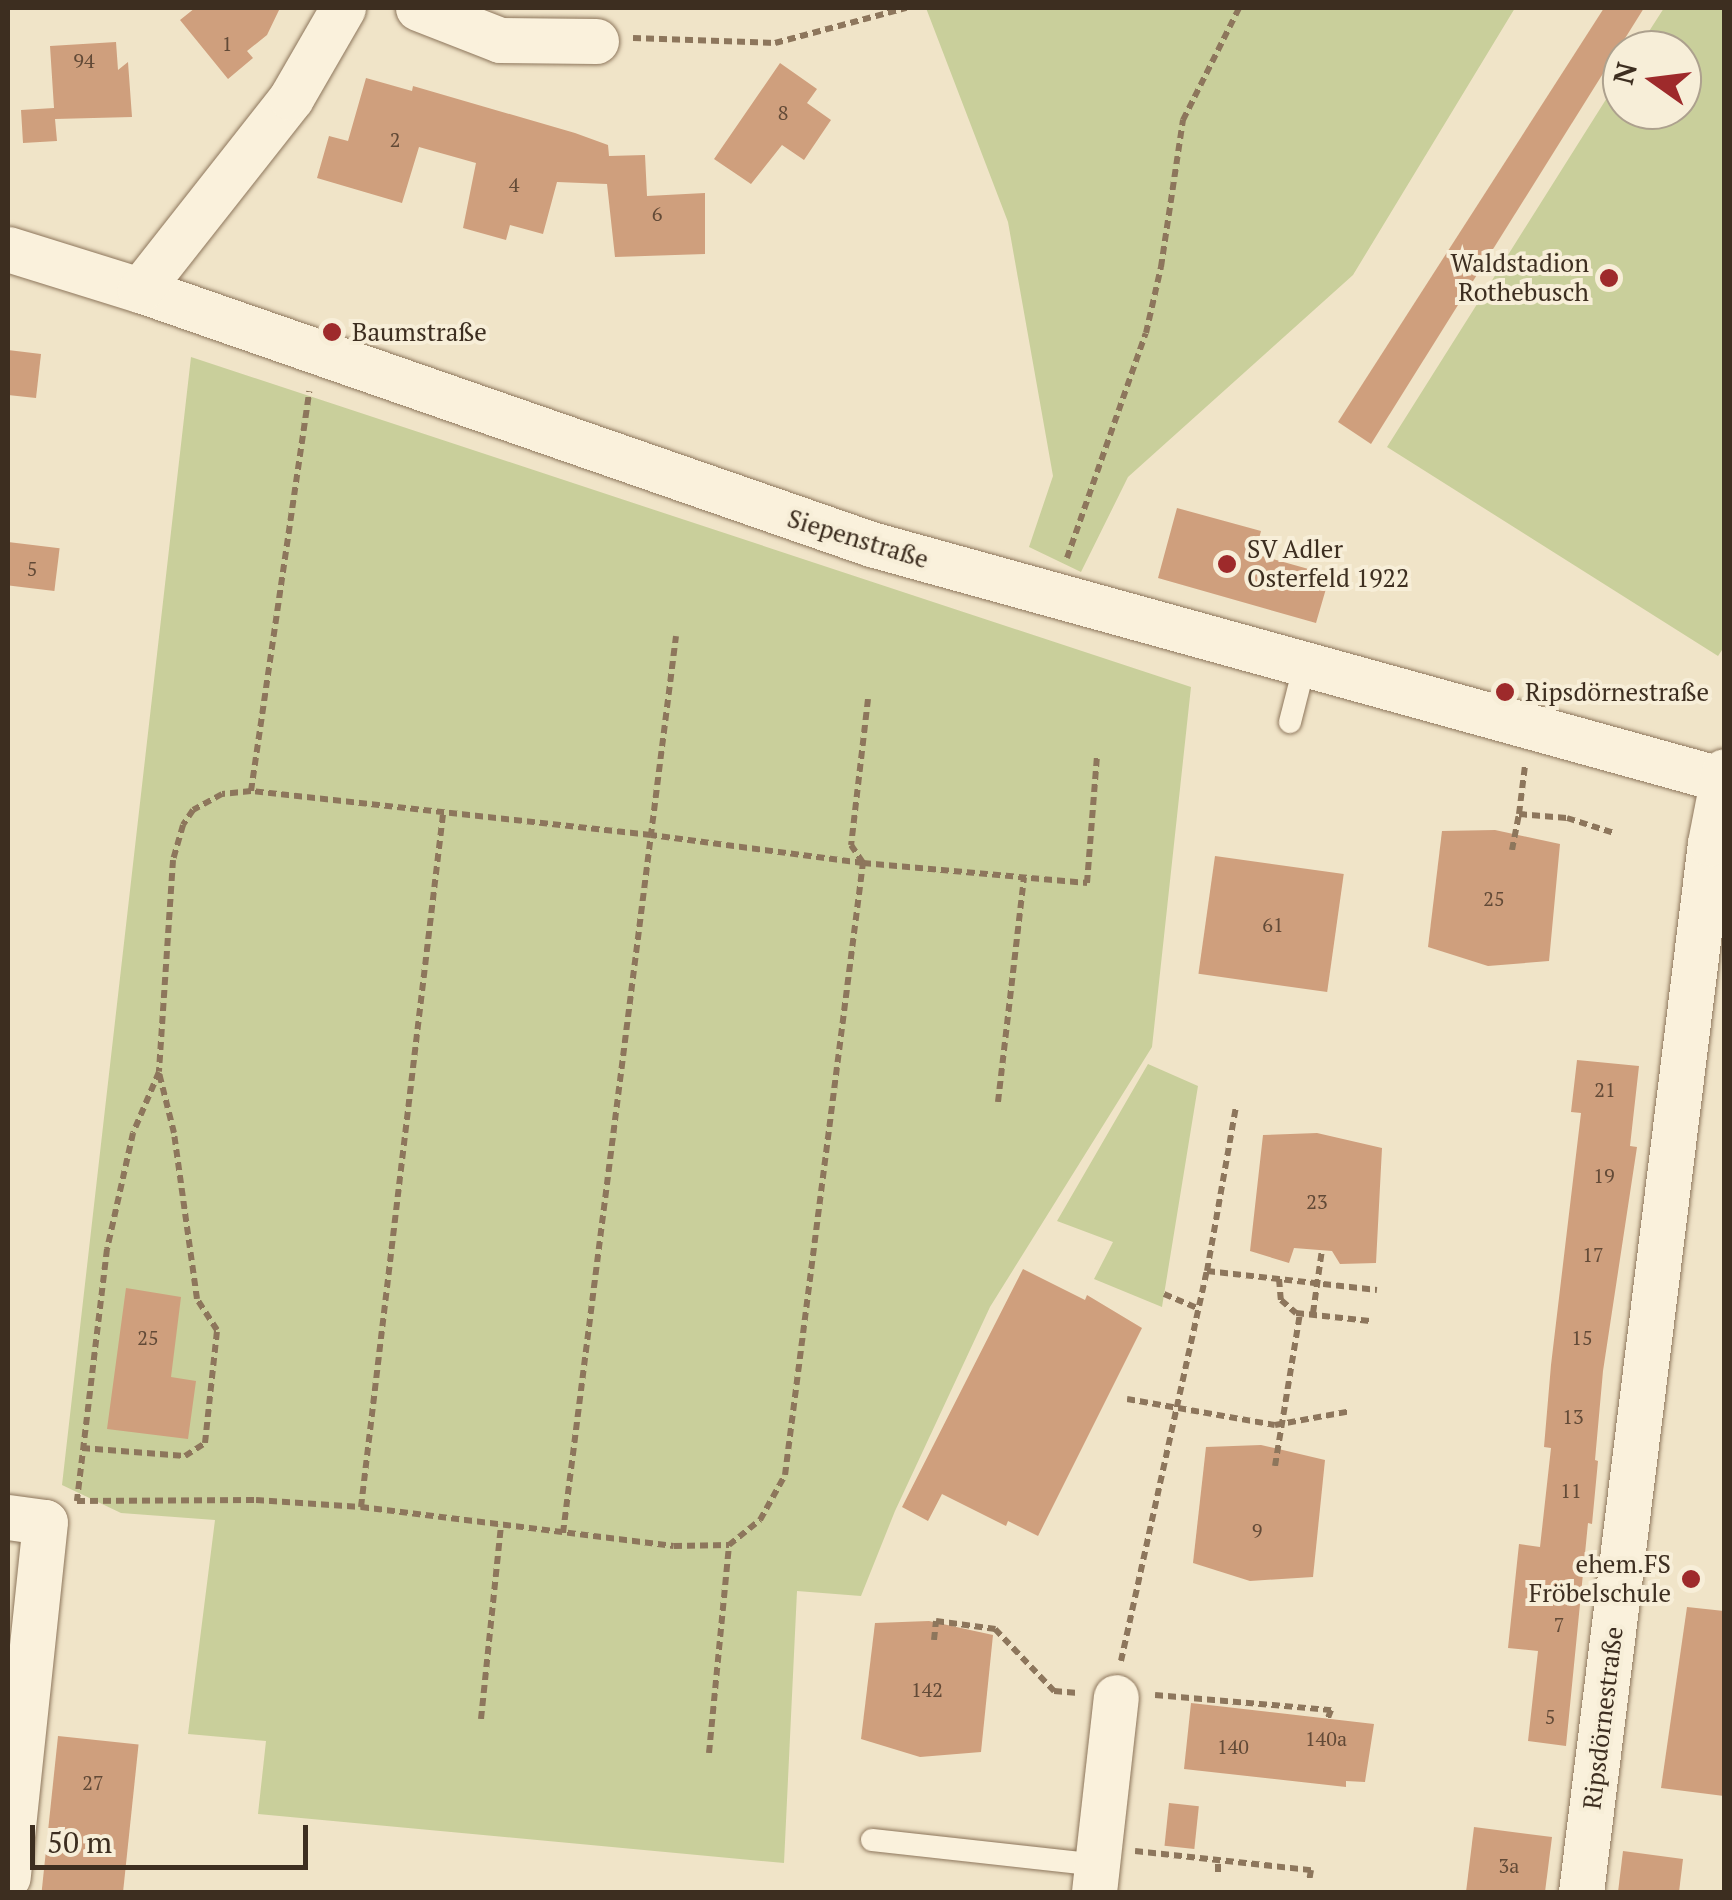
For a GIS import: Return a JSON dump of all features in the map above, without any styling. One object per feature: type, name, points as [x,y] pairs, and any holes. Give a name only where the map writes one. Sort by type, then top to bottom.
[{"type":"street","points":[[140,290],[291,98],[343,8]]},
{"type":"street","points":[[418,8],[500,40],[596,41]]},
{"type":"street","name":"Siepenstraße","points":[[8,248],[315,350],[702,488],[1052,597],[1723,777]]},
{"type":"street","name":"Ripsdörnestraße","points":[[1581,1892],[1723,777]]},
{"type":"street","points":[[8,1516],[45,1522],[8,1877]]},
{"type":"street","points":[[1097,1868],[1116,1697]]},
{"type":"lane","points":[[1290,722],[1304,667]]},
{"type":"lane","points":[[872,1840],[1097,1868]]},
{"type":"path","points":[[596,41],[654,37],[699,43],[774,43],[906,8]]},
{"type":"path","points":[[1052,597],[1146,333],[1161,267],[1182,120],[1238,8]]},
{"type":"path","points":[[251,792],[315,350]]},
{"type":"path","points":[[563,1533],[676,636]]},
{"type":"path","points":[[159,1072],[133,1133],[107,1248],[77,1501],[256,1500],[361,1508],[674,1546],[729,1545],[760,1520],[786,1475],[862,863],[851,846],[868,699]]},
{"type":"path","points":[[82,1448],[186,1456],[206,1443],[218,1330],[197,1298],[174,1132],[159,1072],[167,907],[182,825],[193,810],[222,794],[251,792],[651,834],[862,863],[1087,883],[1097,756]]},
{"type":"path","points":[[361,1508],[444,814]]},
{"type":"path","points":[[1512,850],[1520,814],[1567,818],[1614,832]]},
{"type":"path","points":[[998,1102],[1024,878]]},
{"type":"path","points":[[1116,1697],[1124,1637],[1207,1271],[1236,1106]]},
{"type":"path","points":[[1313,1314],[1322,1250]]},
{"type":"path","points":[[1207,1271],[1376,1290]]},
{"type":"path","points":[[1279,1279],[1281,1300],[1300,1314],[1370,1320]]},
{"type":"path","points":[[1164,1294],[1199,1309]]},
{"type":"path","points":[[1275,1466],[1300,1314]]},
{"type":"path","points":[[1127,1400],[1260,1424],[1351,1411]]},
{"type":"path","points":[[481,1719],[502,1526]]},
{"type":"path","points":[[709,1753],[729,1545]]},
{"type":"path","points":[[934,1640],[936,1620],[994,1629],[1054,1691],[1116,1697],[1178,1694],[1238,1704],[1330,1710],[1328,1718]]},
{"type":"path","points":[[1097,1868],[1218,1861],[1310,1870],[1309,1881]]},
{"type":"path","points":[[1218,1861],[1218,1872]]},
{"type":"green space","points":[[926,8],[1515,8],[1353,275],[1128,477],[1081,572],[1029,547],[1053,476],[1008,222]]},
{"type":"green space","name":"Waldstadion Rothebusch","points":[[1664,8],[1724,8],[1724,647],[1718,656],[1387,447],[1602,106],[1602,130],[1702,130],[1702,30],[1650,30]]},
{"type":"green space","points":[[191,357],[1191,687],[1152,1047],[990,1307],[895,1511],[861,1596],[797,1591],[784,1863],[258,1814],[266,1741],[188,1734],[215,1520],[121,1513],[62,1485]]},
{"type":"green space","points":[[1148,1064],[1198,1086],[1162,1307],[1094,1279],[1113,1242],[1057,1221]]},
{"type":"building","points":[[195,8],[280,8],[267,35],[247,51],[253,58],[228,79],[180,20]]},
{"type":"building","points":[[1604,8],[1644,8],[1630,30],[1602,30],[1602,75],[1371,444],[1338,422]]},
{"type":"building","points":[[116,42],[118,70],[128,62],[132,117],[55,119],[57,141],[23,143],[21,110],[54,108],[50,46]]},
{"type":"building","points":[[780,63],[817,89],[807,103],[831,120],[804,160],[782,145],[751,184],[714,159]]},
{"type":"building","points":[[366,78],[412,91],[413,86],[575,133],[608,145],[609,156],[645,155],[647,196],[705,193],[705,254],[615,257],[607,184],[557,182],[543,234],[510,225],[506,240],[463,228],[476,163],[419,147],[402,203],[317,178],[329,136],[348,141]]},
{"type":"building","points":[[8,350],[41,354],[36,398],[8,395]]},
{"type":"building","name":"SV Adler Osterfeld 1922","points":[[1177,508],[1261,531],[1255,554],[1330,575],[1316,623],[1158,578]]},
{"type":"building","points":[[8,542],[60,548],[54,591],[8,585]]},
{"type":"building","points":[[1495,830],[1560,844],[1549,961],[1488,966],[1428,947],[1442,831]]},
{"type":"building","points":[[1215,856],[1344,874],[1327,992],[1198,974]]},
{"type":"building","points":[[1577,1060],[1639,1066],[1630,1146],[1637,1147],[1603,1371],[1592,1524],[1588,1523],[1566,1746],[1528,1741],[1538,1651],[1508,1648],[1519,1544],[1540,1547],[1551,1448],[1544,1447],[1551,1365],[1581,1113],[1571,1112]]},
{"type":"building","points":[[1317,1133],[1382,1148],[1376,1263],[1340,1264],[1332,1251],[1294,1248],[1289,1263],[1250,1251],[1263,1135]]},
{"type":"building","points":[[1023,1269],[1085,1300],[1087,1295],[1142,1328],[1038,1536],[1008,1521],[1006,1526],[942,1494],[928,1521],[902,1507]]},
{"type":"building","points":[[126,1288],[181,1297],[171,1377],[196,1381],[188,1439],[107,1429]]},
{"type":"building","points":[[1261,1445],[1325,1460],[1313,1577],[1250,1581],[1193,1563],[1206,1447]]},
{"type":"building","points":[[1687,1607],[1724,1611],[1724,1796],[1661,1788]]},
{"type":"building","points":[[929,1621],[993,1635],[981,1752],[920,1757],[861,1739],[875,1623]]},
{"type":"building","points":[[1191,1703],[1374,1724],[1365,1782],[1346,1781],[1346,1787],[1184,1769]]},
{"type":"building","points":[[58,1736],[139,1744],[123,1892],[42,1892]]},
{"type":"building","points":[[1169,1803],[1199,1806],[1194,1849],[1165,1846]]},
{"type":"building","points":[[1474,1827],[1552,1837],[1545,1892],[1466,1892]]},
{"type":"building","points":[[1623,1851],[1683,1859],[1679,1892],[1618,1892]]},
{"type":"place","name":"Waldstadion Rothebusch","points":[[1609,278]]},
{"type":"place","name":"Baumstraße","points":[[332,332]]},
{"type":"place","name":"SV Adler Osterfeld 1922","points":[[1227,564]]},
{"type":"place","name":"Ripsdörnestraße","points":[[1505,692]]},
{"type":"place","name":"ehem.FS Fröbelschule","points":[[1691,1579]]}]
